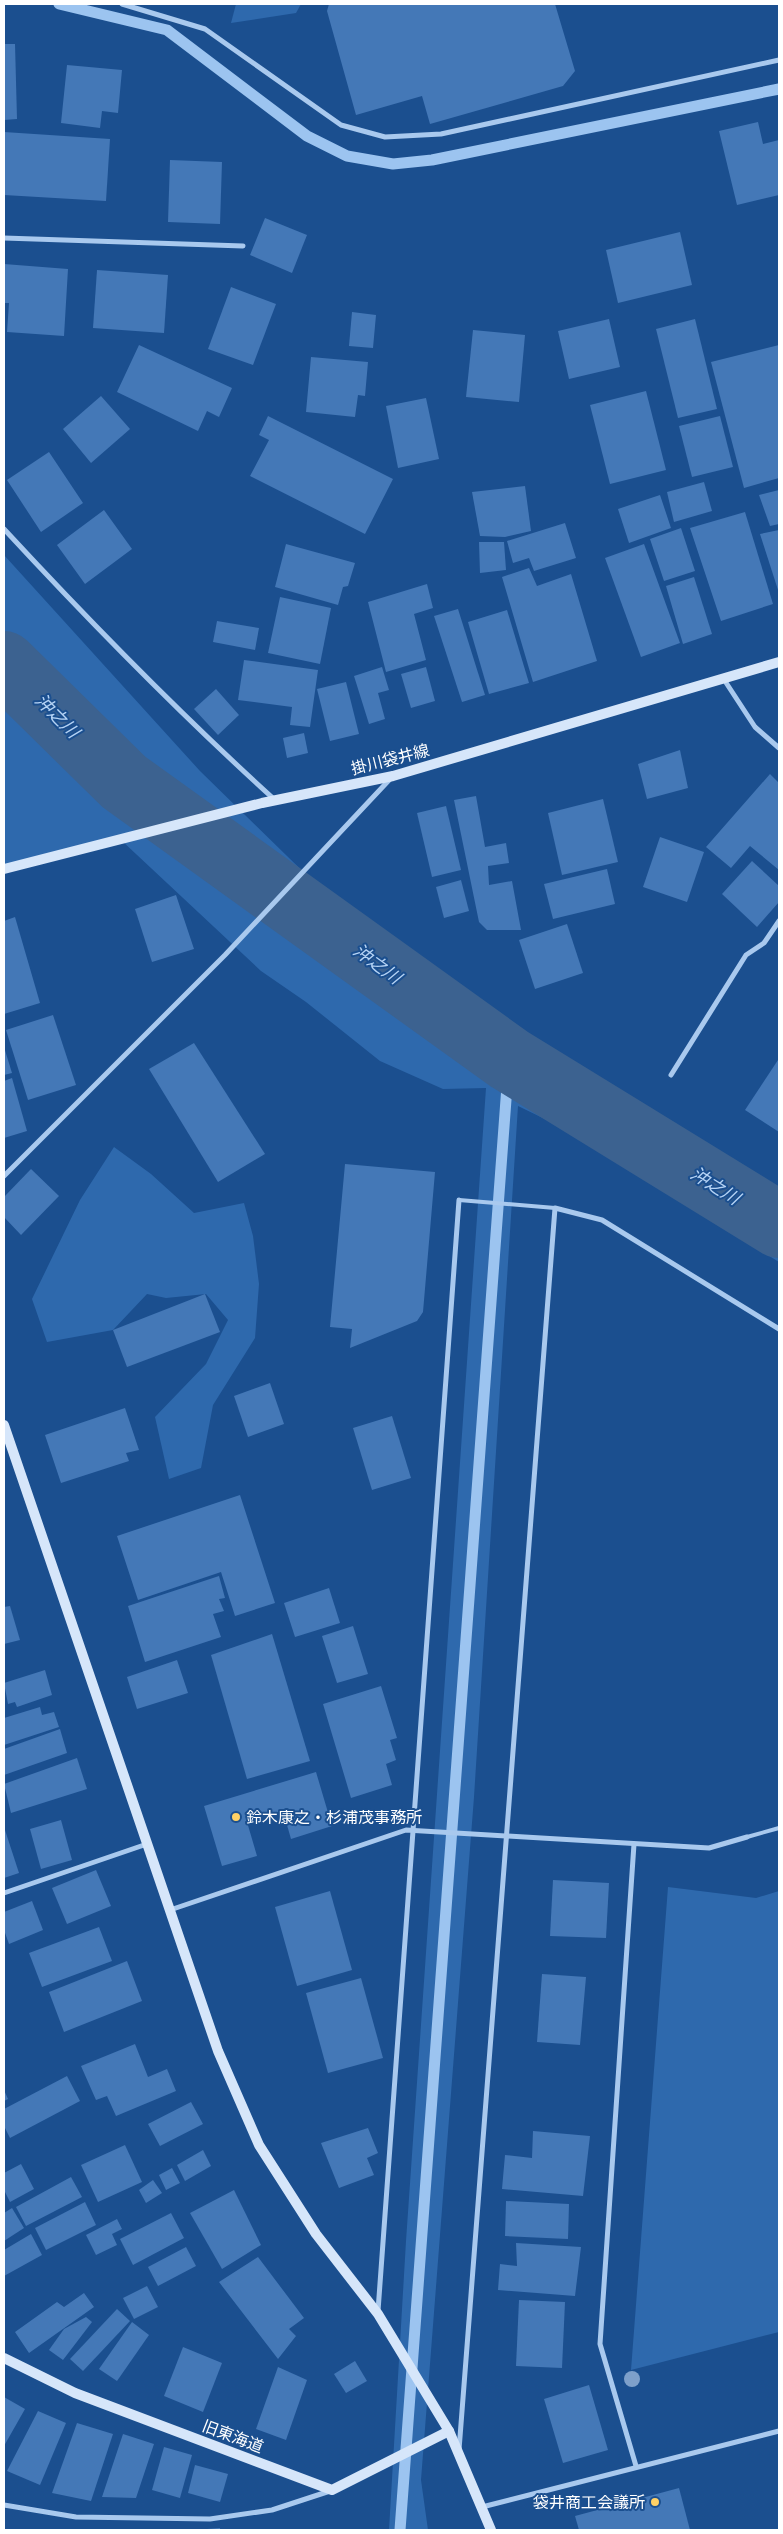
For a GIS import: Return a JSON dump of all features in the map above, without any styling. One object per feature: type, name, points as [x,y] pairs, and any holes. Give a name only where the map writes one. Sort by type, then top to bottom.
[{"type":"street","points":[[122,4],[205,29],[341,125],[385,137],[441,134],[779,60]]},
{"type":"street","points":[[4,238],[244,246]]},
{"type":"street","points":[[4,529],[99,631],[215,746],[275,800]]},
{"type":"street","name":"掛川袋井線","points":[[4,869],[262,803],[393,776],[779,662]]},
{"type":"street","points":[[723,678],[756,727],[779,748]]},
{"type":"street","points":[[4,1176],[225,954],[393,776]]},
{"type":"street","points":[[671,1075],[746,955],[764,943],[779,921]]},
{"type":"street","points":[[378,2314],[459,1200]]},
{"type":"street","points":[[459,2453],[505,1836],[555,1208],[602,1220],[779,1329]]},
{"type":"street","points":[[4,1425],[218,2051],[259,2144],[316,2234],[378,2314],[430,2399],[445,2434],[459,2453],[491,2530]]},
{"type":"street","points":[[170,1910],[397,1833],[413,1830],[709,1848],[747,1837]]},
{"type":"street","points":[[4,1893],[147,1844]]},
{"type":"street","points":[[634,1844],[600,2344],[636,2466]]},
{"type":"street","name":"旧東海道","points":[[4,2358],[75,2393],[332,2490]]},
{"type":"street","points":[[482,2507],[636,2466],[779,2431]]},
{"type":"street","points":[[4,2505],[76,2517],[210,2520],[272,2510],[332,2490],[445,2434]]},
{"type":"lane","points":[[459,1200],[555,1208]]},
{"type":"lane","points":[[747,1837],[779,1828]]},
{"type":"shaded area","points":[[236,4],[301,4],[296,13],[231,23]]},
{"type":"shaded area","points":[[4,555],[200,771],[374,941],[623,1109],[779,1203],[779,1262],[547,1120],[518,1106],[474,1797],[421,2480],[428,2530],[389,2530],[406,2241],[486,1088],[443,1089],[380,1061],[306,1002],[261,971],[121,840],[4,869]]},
{"type":"shaded area","points":[[114,1147],[151,1174],[194,1213],[244,1203],[253,1236],[259,1284],[255,1338],[213,1405],[201,1468],[169,1479],[155,1417],[206,1364],[228,1320],[206,1294],[166,1298],[147,1294],[113,1330],[47,1342],[32,1299],[80,1200]]},
{"type":"shaded area","points":[[668,1887],[756,1898],[779,1891],[779,2332],[631,2370]]},
{"type":"building","points":[[329,4],[555,4],[575,71],[563,86],[430,124],[422,96],[356,115],[327,11]]},
{"type":"building","points":[[4,44],[15,44],[17,119],[4,120]]},
{"type":"building","points":[[67,65],[122,70],[118,113],[102,111],[100,128],[61,123]]},
{"type":"building","points":[[758,122],[763,144],[779,140],[779,195],[737,205],[719,131]]},
{"type":"building","points":[[4,132],[110,139],[106,201],[4,195]]},
{"type":"building","points":[[170,160],[222,162],[220,224],[168,222]]},
{"type":"building","points":[[265,218],[307,235],[292,273],[250,255]]},
{"type":"building","points":[[680,232],[692,285],[618,303],[606,250]]},
{"type":"building","points":[[4,264],[68,269],[64,336],[7,332],[9,303],[4,303]]},
{"type":"building","points":[[97,270],[168,275],[164,333],[93,328]]},
{"type":"building","points":[[231,287],[276,304],[253,365],[208,349]]},
{"type":"building","points":[[352,312],[376,315],[373,348],[349,346]]},
{"type":"building","points":[[609,319],[620,367],[569,379],[558,331]]},
{"type":"building","points":[[695,319],[717,409],[678,418],[656,329]]},
{"type":"building","points":[[473,330],[525,335],[519,402],[466,397]]},
{"type":"building","points":[[139,345],[232,388],[219,417],[207,411],[198,431],[117,392]]},
{"type":"building","points":[[779,345],[779,478],[744,488],[711,362]]},
{"type":"building","points":[[311,357],[368,362],[365,396],[358,395],[355,417],[306,412]]},
{"type":"building","points":[[646,391],[666,470],[610,484],[590,405]]},
{"type":"building","points":[[101,396],[130,429],[91,463],[63,429]]},
{"type":"building","points":[[426,398],[439,459],[398,468],[386,406]]},
{"type":"building","points":[[268,416],[393,479],[365,534],[250,476],[269,440],[259,435]]},
{"type":"building","points":[[720,416],[733,467],[692,477],[679,426]]},
{"type":"building","points":[[49,452],[83,503],[41,532],[7,480]]},
{"type":"building","points":[[704,482],[712,511],[674,522],[667,492]]},
{"type":"building","points":[[525,486],[531,531],[505,537],[480,536],[472,492]]},
{"type":"building","points":[[779,490],[779,524],[770,526],[759,495]]},
{"type":"building","points":[[660,495],[671,528],[629,543],[618,509]]},
{"type":"building","points":[[104,510],[132,549],[85,584],[57,545]]},
{"type":"building","points":[[745,512],[773,604],[721,621],[690,528]]},
{"type":"building","points":[[565,523],[576,558],[534,571],[529,558],[513,563],[507,541]]},
{"type":"building","points":[[681,528],[695,571],[664,581],[650,539]]},
{"type":"building","points":[[779,530],[779,593],[760,534]]},
{"type":"building","points":[[479,542],[504,542],[506,570],[480,573]]},
{"type":"building","points":[[286,544],[355,563],[348,586],[343,587],[338,605],[275,587]]},
{"type":"building","points":[[644,544],[680,643],[641,657],[605,558]]},
{"type":"building","points":[[529,568],[537,586],[571,574],[597,661],[533,682],[502,577]]},
{"type":"building","points":[[694,577],[712,634],[683,644],[666,586]]},
{"type":"building","points":[[427,584],[433,608],[414,614],[426,660],[386,672],[368,602]]},
{"type":"building","points":[[280,597],[331,608],[320,664],[268,653]]},
{"type":"building","points":[[458,609],[485,695],[462,702],[434,616]]},
{"type":"building","points":[[507,610],[529,683],[489,694],[468,622]]},
{"type":"building","points":[[217,621],[259,628],[255,650],[213,642]]},
{"type":"building","points":[[244,660],[318,670],[310,727],[290,725],[292,707],[238,700]]},
{"type":"building","points":[[382,667],[389,690],[378,693],[385,719],[369,724],[354,676]]},
{"type":"building","points":[[426,667],[435,701],[411,708],[401,674]]},
{"type":"building","points":[[346,682],[359,734],[330,741],[317,689]]},
{"type":"building","points":[[216,689],[239,715],[218,735],[194,709]]},
{"type":"building","points":[[304,733],[308,753],[287,758],[283,738]]},
{"type":"building","points":[[680,750],[688,788],[647,799],[638,764]]},
{"type":"building","points":[[770,774],[779,783],[779,870],[750,846],[731,868],[706,847]]},
{"type":"building","points":[[476,796],[485,847],[506,843],[509,863],[488,866],[489,885],[512,881],[521,930],[487,930],[479,922],[454,800]]},
{"type":"building","points":[[603,799],[618,862],[562,875],[548,813]]},
{"type":"building","points":[[446,806],[461,870],[432,877],[417,813]]},
{"type":"building","points":[[660,837],[704,852],[687,902],[643,887]]},
{"type":"building","points":[[752,861],[779,886],[779,902],[757,927],[722,894]]},
{"type":"building","points":[[607,869],[615,904],[553,919],[544,884]]},
{"type":"building","points":[[461,880],[469,911],[444,918],[436,887]]},
{"type":"building","points":[[176,895],[194,949],[152,962],[135,909]]},
{"type":"building","points":[[15,917],[40,1003],[4,1014],[4,921]]},
{"type":"building","points":[[567,924],[583,973],[535,989],[519,940]]},
{"type":"building","points":[[53,1015],[76,1085],[28,1100],[6,1030]]},
{"type":"building","points":[[194,1043],[265,1154],[218,1182],[149,1069]]},
{"type":"building","points":[[4,1047],[12,1073],[4,1075]]},
{"type":"building","points":[[779,1061],[779,1132],[745,1110]]},
{"type":"building","points":[[12,1078],[27,1131],[4,1138],[4,1081]]},
{"type":"building","points":[[345,1164],[435,1172],[423,1312],[417,1321],[350,1348],[352,1329],[330,1327]]},
{"type":"building","points":[[31,1169],[59,1196],[21,1235],[4,1217],[4,1197]]},
{"type":"building","points":[[205,1294],[220,1332],[127,1367],[113,1330]]},
{"type":"building","points":[[270,1383],[284,1424],[248,1437],[234,1396]]},
{"type":"building","points":[[125,1408],[139,1450],[126,1453],[129,1461],[61,1483],[45,1435]]},
{"type":"building","points":[[392,1416],[411,1478],[372,1490],[353,1428]]},
{"type":"building","points":[[240,1495],[275,1603],[235,1616],[221,1572],[138,1600],[117,1536]]},
{"type":"building","points":[[219,1576],[225,1598],[219,1599],[224,1611],[213,1614],[221,1637],[145,1662],[128,1606]]},
{"type":"building","points":[[329,1588],[340,1623],[295,1637],[284,1603]]},
{"type":"building","points":[[10,1606],[20,1640],[4,1644],[4,1607]]},
{"type":"building","points":[[353,1626],[368,1674],[337,1683],[322,1636]]},
{"type":"building","points":[[272,1634],[310,1761],[247,1779],[211,1655]]},
{"type":"building","points":[[177,1660],[188,1693],[137,1709],[127,1677]]},
{"type":"building","points":[[45,1670],[52,1695],[17,1707],[15,1702],[8,1704],[4,1683]]},
{"type":"building","points":[[381,1686],[397,1738],[390,1740],[396,1760],[386,1764],[392,1785],[351,1798],[323,1704]]},
{"type":"building","points":[[40,1707],[42,1715],[54,1712],[59,1727],[4,1745],[4,1718]]},
{"type":"building","points":[[60,1729],[67,1753],[4,1775],[4,1749]]},
{"type":"building","points":[[77,1758],[87,1789],[11,1813],[4,1784]]},
{"type":"building","name":"鈴木康之・杉浦茂事務所","points":[[316,1772],[332,1826],[291,1839],[283,1811],[247,1822],[257,1856],[222,1866],[204,1806]]},
{"type":"building","points":[[61,1820],[72,1860],[41,1869],[30,1829]]},
{"type":"building","points":[[4,1827],[19,1873],[4,1878]]},
{"type":"building","points":[[96,1870],[111,1906],[67,1924],[52,1888]]},
{"type":"building","points":[[553,1880],[609,1883],[606,1938],[550,1936]]},
{"type":"building","points":[[330,1891],[352,1970],[297,1986],[275,1907]]},
{"type":"building","points":[[32,1901],[43,1930],[9,1944],[4,1930],[4,1912]]},
{"type":"building","points":[[99,1927],[112,1961],[42,1987],[29,1953]]},
{"type":"building","points":[[127,1961],[142,2001],[64,2032],[49,1992]]},
{"type":"building","points":[[542,1974],[586,1977],[580,2045],[537,2042]]},
{"type":"building","points":[[361,1978],[383,2058],[328,2073],[306,1993]]},
{"type":"building","points":[[135,2044],[148,2077],[167,2069],[176,2091],[116,2116],[107,2096],[96,2100],[81,2066]]},
{"type":"building","points":[[67,2076],[80,2101],[10,2138],[4,2126],[4,2109]]},
{"type":"building","points":[[4,2090],[8,2099],[4,2101]]},
{"type":"building","points":[[191,2102],[203,2124],[160,2146],[148,2124]]},
{"type":"building","points":[[368,2128],[378,2153],[367,2158],[374,2175],[339,2188],[321,2143]]},
{"type":"building","points":[[533,2131],[590,2136],[583,2196],[502,2189],[505,2155],[532,2158]]},
{"type":"building","points":[[125,2145],[142,2182],[98,2202],[81,2165]]},
{"type":"building","points":[[203,2150],[211,2166],[185,2181],[177,2165]]},
{"type":"building","points":[[21,2164],[34,2189],[10,2202],[4,2190],[4,2173]]},
{"type":"building","points":[[172,2168],[180,2183],[166,2190],[159,2175]]},
{"type":"building","points":[[71,2177],[82,2197],[26,2226],[16,2207]]},
{"type":"building","points":[[153,2180],[162,2193],[146,2203],[139,2190]]},
{"type":"building","points":[[234,2190],[261,2245],[222,2269],[190,2213]]},
{"type":"building","points":[[506,2201],[569,2204],[568,2239],[505,2236]]},
{"type":"building","points":[[85,2202],[96,2225],[46,2250],[35,2228]]},
{"type":"building","points":[[12,2208],[24,2228],[4,2241],[4,2213]]},
{"type":"building","points":[[171,2213],[184,2238],[133,2265],[120,2239]]},
{"type":"building","points":[[117,2219],[122,2229],[112,2234],[117,2245],[96,2255],[86,2235]]},
{"type":"building","points":[[31,2234],[42,2255],[4,2276],[4,2250]]},
{"type":"building","points":[[516,2243],[581,2247],[575,2296],[498,2290],[500,2264],[517,2266]]},
{"type":"building","points":[[186,2247],[196,2266],[158,2286],[148,2267]]},
{"type":"building","points":[[258,2257],[304,2318],[289,2329],[296,2336],[278,2359],[219,2282]]},
{"type":"building","points":[[147,2286],[158,2307],[134,2319],[123,2298]]},
{"type":"building","points":[[84,2293],[94,2307],[29,2353],[15,2332],[57,2302],[64,2307]]},
{"type":"building","points":[[519,2300],[565,2302],[562,2368],[516,2366]]},
{"type":"building","points":[[117,2309],[130,2321],[83,2371],[70,2359]]},
{"type":"building","points":[[86,2317],[92,2322],[63,2360],[49,2350],[64,2329]]},
{"type":"building","points":[[132,2322],[149,2335],[117,2381],[99,2369]]},
{"type":"building","points":[[183,2347],[222,2363],[203,2412],[164,2396]]},
{"type":"building","points":[[355,2361],[367,2381],[346,2393],[334,2374]]},
{"type":"building","points":[[278,2367],[307,2380],[286,2440],[256,2429]]},
{"type":"building","points":[[589,2385],[608,2450],[563,2463],[544,2399]]},
{"type":"building","points":[[4,2397],[25,2409],[4,2446]]},
{"type":"building","points":[[38,2411],[66,2423],[40,2485],[7,2471]]},
{"type":"building","points":[[77,2423],[113,2434],[91,2501],[52,2493]]},
{"type":"building","points":[[123,2434],[154,2444],[136,2498],[102,2497]]},
{"type":"building","points":[[164,2447],[192,2455],[180,2498],[152,2490]]},
{"type":"building","points":[[195,2465],[228,2474],[220,2502],[188,2493]]},
{"type":"building","name":"袋井商工会議所","points":[[679,2488],[690,2530],[579,2530],[575,2516]]},
{"type":"building","points":[[220,2528],[220,2530],[207,2530],[207,2529]]},
{"type":"waterway","points":[[59,4],[167,30],[307,136],[347,156],[393,164],[432,160],[779,89]]},
{"type":"waterway","name":"沖之川","points":[[4,664],[124,782],[509,1059],[779,1225]]},
{"type":"waterway","points":[[400,2530],[509,1059]]},
{"type":"place","name":"鈴木康之・杉浦茂事務所","points":[[236,1817]]},
{"type":"place","name":"袋井商工会議所","points":[[655,2502]]}]
